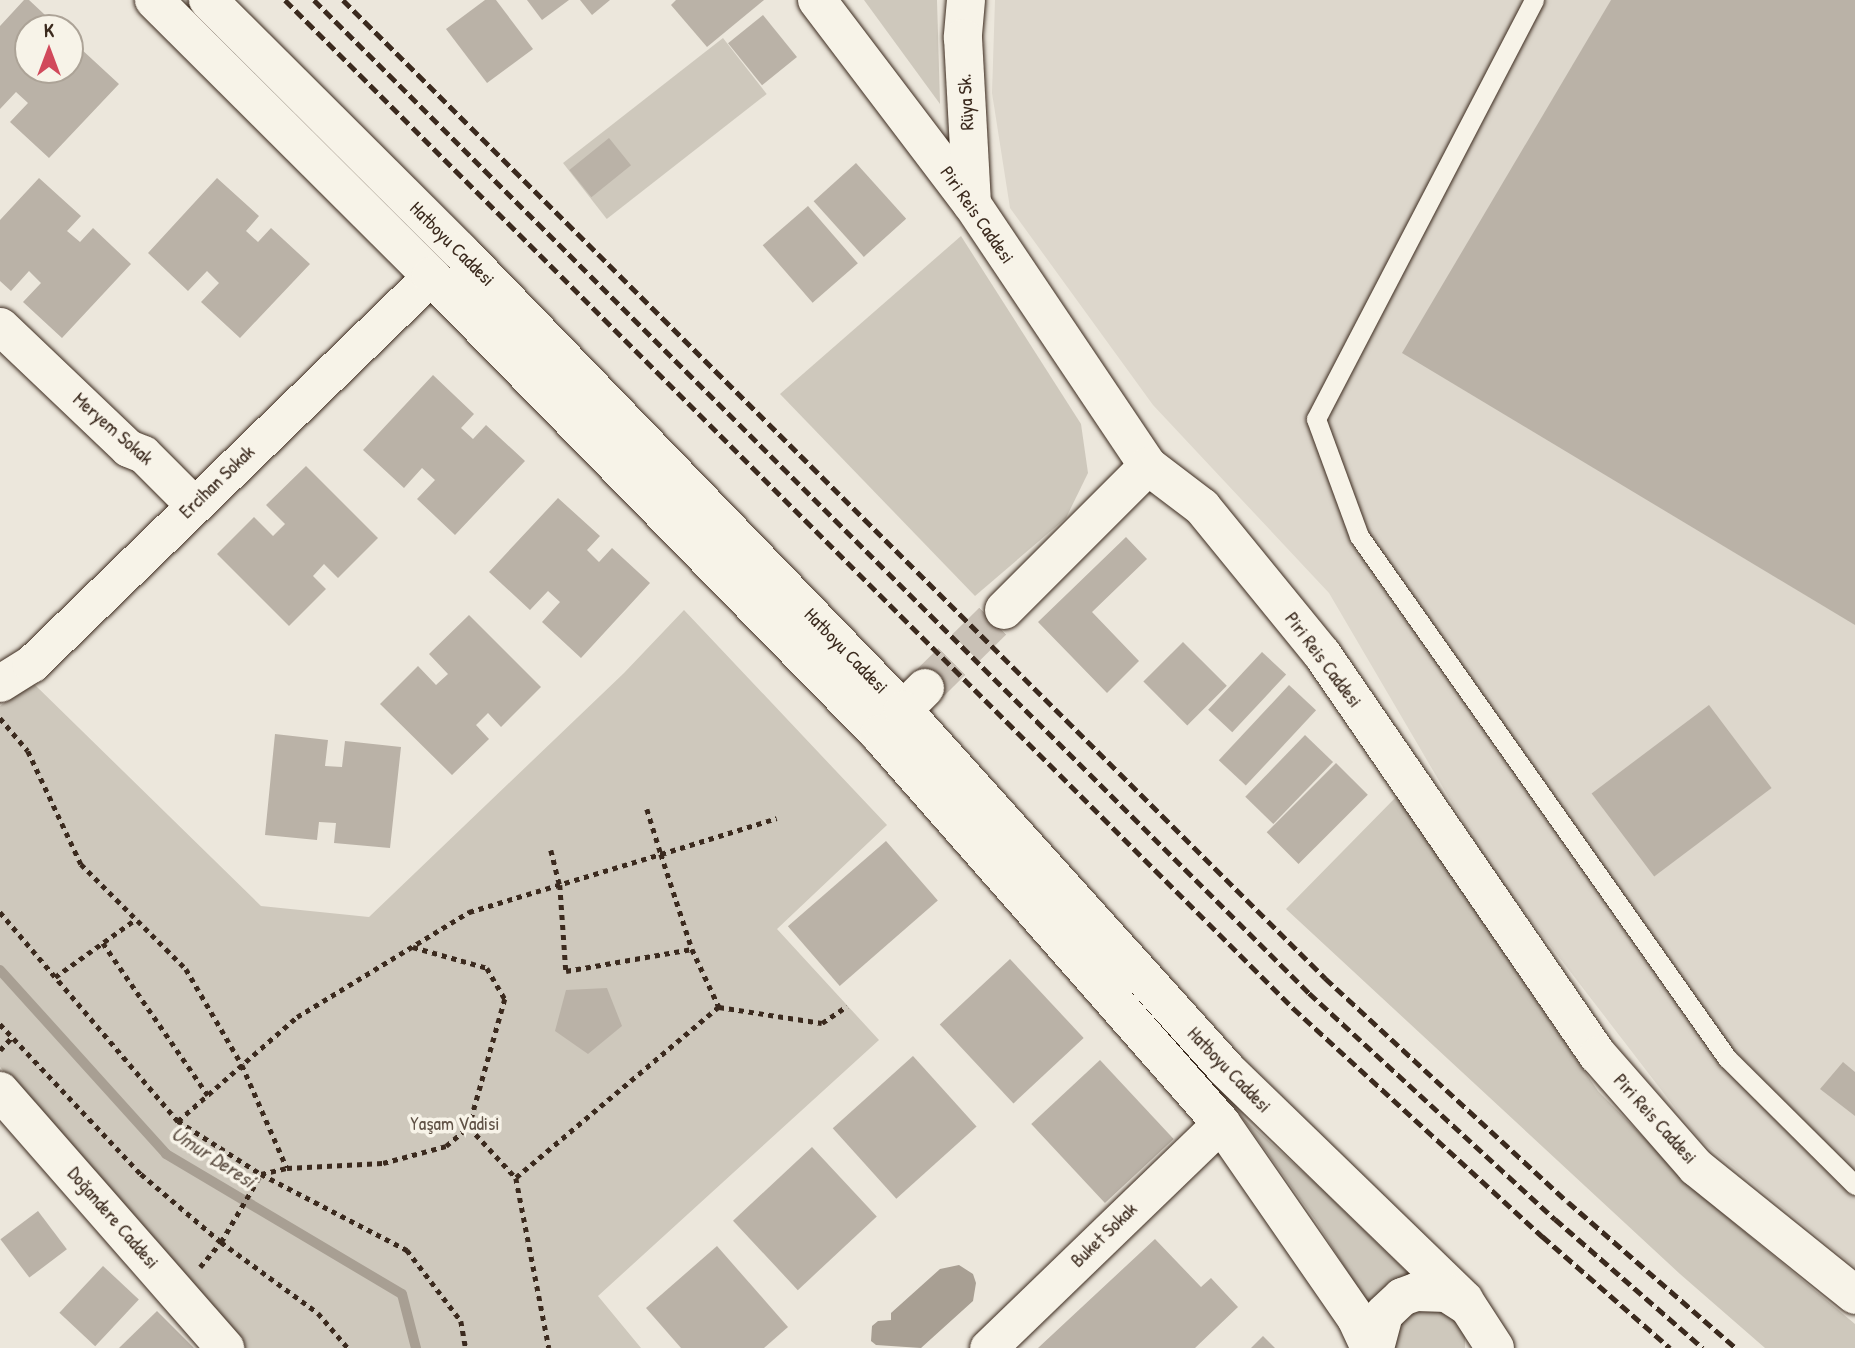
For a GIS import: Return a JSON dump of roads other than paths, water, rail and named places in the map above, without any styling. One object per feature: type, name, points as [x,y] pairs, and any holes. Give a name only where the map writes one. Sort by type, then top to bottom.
[{"type":"main road","name":"Hatboyu Caddesi","points":[[154,0],[431,276],[902,711],[1221,1123],[1356,1318],[1373,1348]]},
{"type":"main road","name":"Hatboyu Caddesi","points":[[208,0],[460,251],[902,711],[1225,1068],[1452,1287],[1483,1333]]},
{"type":"main road","name":"Piri Reis Caddesi","points":[[817,0],[972,204],[1148,466],[1202,508],[1322,654],[1598,1055],[1696,1167],[1855,1295]]},
{"type":"main road","name":"Rüya Sk.","points":[[966,0],[963,38],[972,204]]},
{"type":"main road","points":[[1004,610],[1148,466]]},
{"type":"main road","name":"Doğandere Caddesi","points":[[0,1091],[225,1348]]},
{"type":"main road","name":"Hatboyu Caddesi","points":[[1373,1348],[1384,1314],[1402,1297],[1416,1292],[1447,1293],[1483,1333]]},
{"type":"street","name":"Ercihan Sokak","points":[[0,683],[31,664],[431,276]]},
{"type":"street","name":"Meryem Sokak","points":[[0,326],[128,448],[144,454],[194,505]]},
{"type":"street","name":"Buket Sokak","points":[[988,1348],[1221,1123]]},
{"type":"lane","points":[[1534,0],[1316,419],[1359,536],[1727,1058],[1855,1185]]},
{"type":"waterway","name":"Umur Deresi","points":[[0,970],[166,1154],[402,1294],[416,1348]]},
{"type":"tunnel","points":[[925,688],[1004,610]]},
{"type":"railway","points":[[285,0],[1293,1008],[1542,1236],[1670,1348]]},
{"type":"railway","points":[[314,0],[1309,993],[1555,1219],[1703,1348]]},
{"type":"railway","points":[[343,0],[1325,978],[1568,1202],[1736,1348]]},
{"type":"park label","name":"Yaşam Vadisi","points":[[455,1124]]}]
